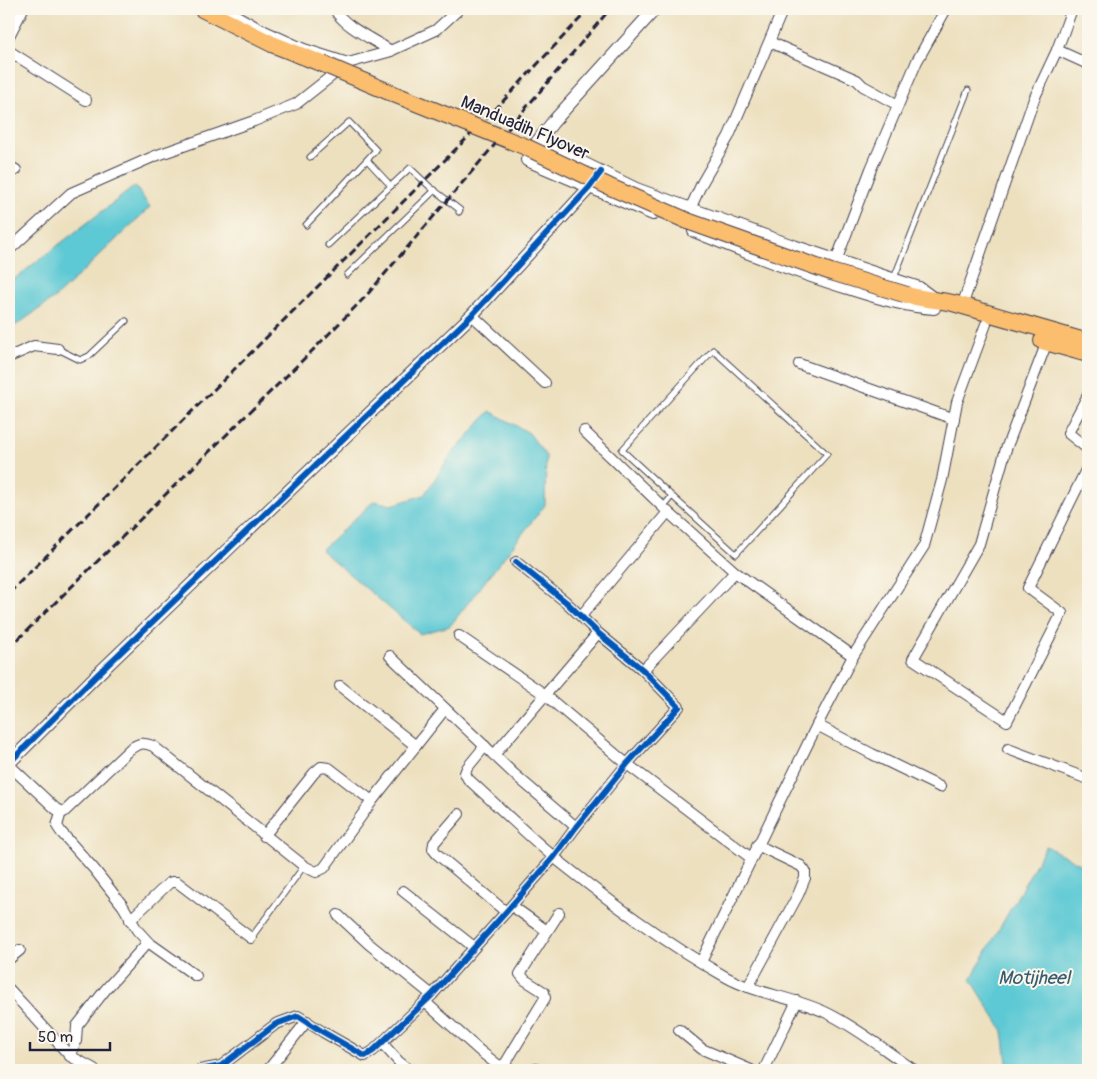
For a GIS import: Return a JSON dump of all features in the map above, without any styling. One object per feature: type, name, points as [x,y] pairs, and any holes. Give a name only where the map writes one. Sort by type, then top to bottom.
[{"type":"main road","name":"Manduadih Flyover","points":[[202,9],[272,44],[526,147],[690,222],[831,272],[930,302]]},
{"type":"main road","points":[[930,302],[962,306],[1088,342]]},
{"type":"main road","points":[[930,302],[986,324],[1088,354]]},
{"type":"street","points":[[9,36],[23,9]]},
{"type":"street","points":[[225,9],[258,28],[304,49],[348,63]]},
{"type":"street","points":[[335,9],[344,21],[391,51]]},
{"type":"street","points":[[9,250],[71,193],[155,156],[296,104],[348,63],[391,51],[436,30],[459,9]]},
{"type":"street","points":[[538,141],[636,189],[690,210],[919,288],[930,302],[911,306],[822,280],[757,257],[589,188],[527,160],[538,141],[553,122],[655,9]]},
{"type":"street","points":[[690,210],[702,183],[729,136],[783,9]]},
{"type":"street","points":[[836,260],[871,169],[917,61],[946,9]]},
{"type":"street","points":[[962,306],[1034,99],[1057,50],[1072,9]]},
{"type":"street","points":[[770,42],[856,80],[863,86],[898,105]]},
{"type":"street","points":[[1057,50],[1088,64]]},
{"type":"street","points":[[9,51],[86,100]]},
{"type":"street","points":[[445,709],[372,801],[324,868],[316,872],[304,866],[264,836],[153,746],[145,742],[138,743],[130,749],[68,810],[62,812],[56,809],[9,764],[97,675],[472,315],[589,188],[601,172]]},
{"type":"street","points":[[472,315],[545,383]]},
{"type":"street","points":[[701,962],[817,725],[854,656],[924,546],[942,480],[957,402],[986,324]]},
{"type":"street","points":[[1047,342],[1006,449],[979,544],[913,659],[1007,721],[1062,613],[1028,588],[1088,466]]},
{"type":"street","points":[[9,357],[34,346],[58,349]]},
{"type":"street","points":[[799,364],[954,419]]},
{"type":"street","points":[[1088,394],[1068,433],[1088,449]]},
{"type":"street","points":[[584,430],[665,510],[735,572],[854,656]]},
{"type":"street","points":[[581,616],[665,510]]},
{"type":"street","points":[[200,1070],[221,1066],[276,1024],[298,1016],[365,1056],[374,1051],[429,998],[509,909],[554,857],[627,764],[680,707],[643,670],[516,562]]},
{"type":"street","points":[[643,670],[735,572]]},
{"type":"street","points":[[494,755],[544,694],[598,633]]},
{"type":"street","points":[[458,636],[544,694],[677,804],[751,858]]},
{"type":"street","points":[[390,656],[514,774],[576,827]]},
{"type":"street","points":[[340,686],[416,746]]},
{"type":"street","points":[[817,725],[940,788]]},
{"type":"street","points":[[485,746],[467,768],[465,773],[468,779],[554,857],[658,936],[727,978],[748,987],[797,1001],[828,1014],[865,1036],[914,1070]]},
{"type":"street","points":[[1008,749],[1088,779]]},
{"type":"street","points":[[264,836],[320,768],[328,768],[372,801]]},
{"type":"street","points":[[62,812],[57,826],[60,832],[94,869],[123,906],[130,920],[148,942],[196,976]]},
{"type":"street","points":[[459,814],[434,843],[433,849],[509,909],[547,931]]},
{"type":"street","points":[[748,987],[798,895],[805,878],[805,871],[801,866],[757,845]]},
{"type":"street","points":[[130,920],[169,884],[177,882],[251,938]]},
{"type":"street","points":[[403,891],[474,947]]},
{"type":"street","points":[[338,915],[429,998],[480,1051],[499,1066],[502,1066],[507,1062],[545,998],[544,992],[525,980],[520,974],[559,913]]},
{"type":"street","points":[[70,1056],[76,1041],[78,1026],[106,989],[148,942]]},
{"type":"street","points":[[9,959],[20,950]]},
{"type":"street","points":[[9,989],[70,1056],[97,1070]]},
{"type":"street","points":[[764,1070],[797,1001]]},
{"type":"street","points":[[268,1070],[306,1021]]},
{"type":"street","points":[[679,1030],[702,1049],[751,1070]]},
{"type":"street","points":[[382,1043],[399,1062],[410,1070]]},
{"type":"street","points":[[391,1070],[399,1062]]},
{"type":"lane","points":[[894,279],[968,90]]},
{"type":"lane","points":[[306,225],[376,150],[349,122],[310,157]]},
{"type":"lane","points":[[367,160],[391,186]]},
{"type":"lane","points":[[328,245],[410,168],[460,210],[458,212]]},
{"type":"lane","points":[[347,275],[435,190]]},
{"type":"lane","points":[[58,349],[80,360],[89,356],[126,321]]},
{"type":"lane","points":[[713,350],[827,454],[736,554],[672,496],[622,450],[713,350]]},
{"type":"lane","points":[[665,510],[672,496]]},
{"type":"lane","points":[[251,938],[304,866]]},
{"type":"water","points":[[135,186],[150,207],[56,297],[18,324],[9,328],[9,283]]},
{"type":"water","points":[[490,411],[529,433],[546,456],[545,505],[450,626],[420,634],[321,550],[374,501],[392,505],[424,495],[451,455]]},
{"type":"water","name":"Motijheel","points":[[1046,846],[1088,868],[1088,1070],[1008,1070],[1003,1031],[971,979]]},
{"type":"railway","points":[[9,593],[491,114],[589,9]]},
{"type":"railway","points":[[9,648],[366,296],[610,9]]},
{"type":"cycle path","points":[[9,763],[97,675],[472,315],[589,188],[601,172]]},
{"type":"cycle path","points":[[200,1070],[221,1066],[276,1024],[298,1016],[365,1056],[373,1051],[432,995],[506,912],[554,857],[627,764],[679,707],[643,670],[598,633],[566,602],[516,562]]}]
